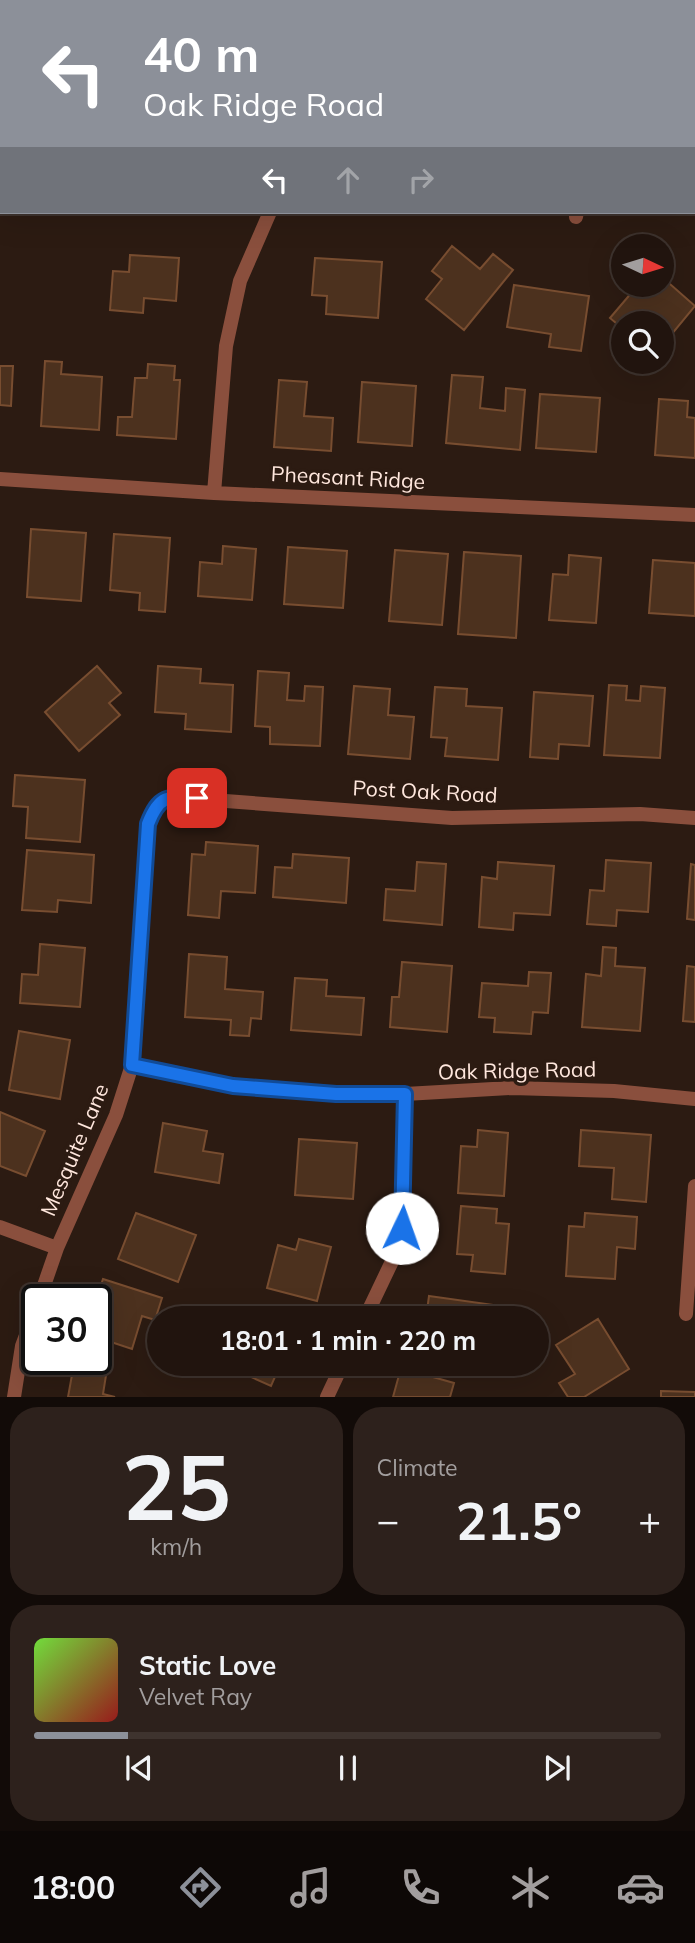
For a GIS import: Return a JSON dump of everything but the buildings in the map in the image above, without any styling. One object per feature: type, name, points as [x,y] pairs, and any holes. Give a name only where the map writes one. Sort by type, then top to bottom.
[{"type":"street","points":[[215,493],[226,346],[240,281],[269,214]]},
{"type":"street","name":"Pheasant Ridge","points":[[0,479],[215,493],[695,515]]},
{"type":"street","name":"Post Oak Road","points":[[156,806],[162,800],[172,797],[452,818],[640,814],[695,818]]},
{"type":"street","name":"Mesquite Lane","points":[[45,1284],[57,1248],[116,1115],[132,1065],[148,824],[156,806]]},
{"type":"street","name":"Oak Ridge Road","points":[[132,1065],[233,1086],[336,1094],[405,1094],[512,1088],[614,1091],[695,1099]]},
{"type":"street","points":[[371,1306],[396,1253],[402,1228],[405,1094]]},
{"type":"street","points":[[686,1314],[695,1186]]},
{"type":"street","points":[[0,1227],[57,1248]]},
{"type":"street","points":[[14,1397],[21,1352]]},
{"type":"street","points":[[327,1397],[337,1376]]},
{"type":"route","points":[[197,798],[172,797],[162,800],[156,806],[148,824],[132,1065],[233,1086],[336,1094],[405,1094],[402,1228]]}]
